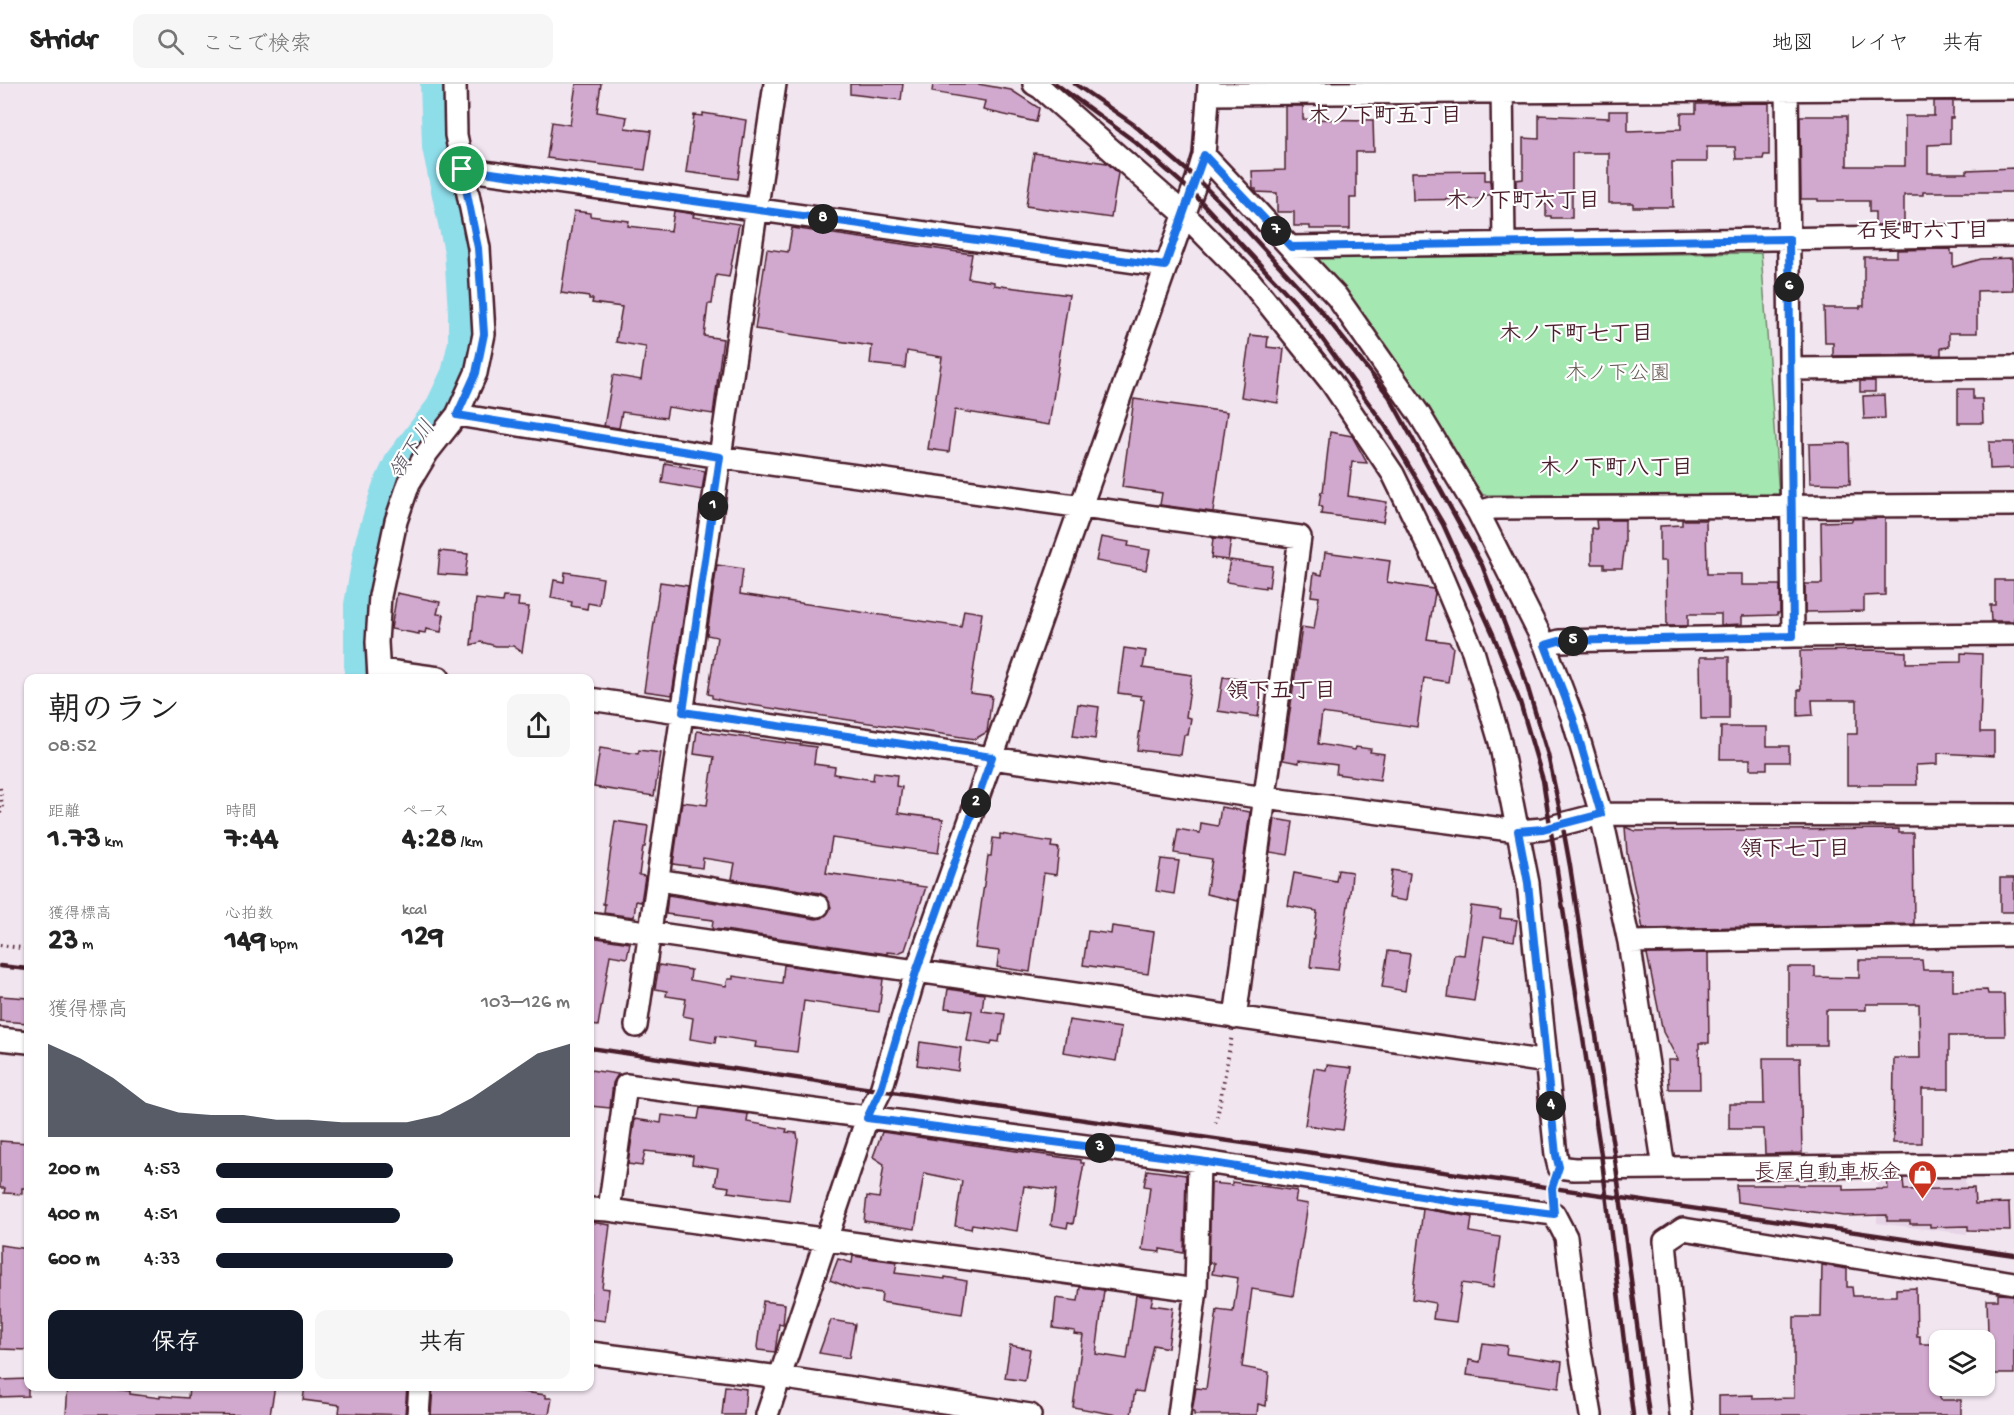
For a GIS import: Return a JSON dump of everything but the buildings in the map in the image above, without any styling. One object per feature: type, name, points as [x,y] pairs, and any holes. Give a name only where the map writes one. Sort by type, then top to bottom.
[{"type":"street","points":[[380,674],[377,642],[380,596],[396,521],[409,483],[426,453],[457,415],[476,373],[484,334],[478,248],[456,135],[455,84]]},
{"type":"street","points":[[636,1026],[775,84]]},
{"type":"street","points":[[1034,84],[1184,214],[1250,281],[1331,382],[1392,474],[1433,556],[1473,651],[1500,742],[1528,883],[1559,1167],[1574,1169],[2014,1165]]},
{"type":"street","points":[[1787,87],[1793,636]]},
{"type":"street","points":[[1502,88],[1504,243]]},
{"type":"street","points":[[767,1415],[867,1118],[881,1089],[916,972],[1204,155],[1209,89],[2014,88]]},
{"type":"street","points":[[1204,155],[1344,307],[1419,414],[1478,512],[1545,645],[1573,718],[1601,814],[1629,942],[1664,1168]]},
{"type":"street","points":[[462,169],[1165,266]]},
{"type":"street","points":[[1291,247],[2014,235]]},
{"type":"street","points":[[1790,369],[2014,367]]},
{"type":"street","points":[[457,415],[720,457],[1300,537],[1235,1018]]},
{"type":"street","points":[[1478,512],[1492,508],[2014,505]]},
{"type":"street","points":[[1545,645],[1559,641],[2014,634]]},
{"type":"street","points":[[594,700],[1265,798],[1518,831],[1543,829],[1601,814],[2014,815]]},
{"type":"street","points":[[658,880],[818,906]]},
{"type":"street","points":[[594,925],[1547,1062]]},
{"type":"street","points":[[1629,942],[2014,935]]},
{"type":"street","points":[[0,1039],[24,1042]]},
{"type":"street","points":[[1196,1290],[599,1209],[626,1085],[1200,1161],[1459,1202],[1554,1214],[1566,1237],[1590,1415]]},
{"type":"street","points":[[1179,1415],[1196,1290],[1200,1161]]},
{"type":"street","points":[[1681,1415],[1665,1241],[1683,1229],[2014,1283]]},
{"type":"street","points":[[594,1354],[779,1377],[1030,1415]]},
{"type":"street","points":[[418,1415],[420,1391]]},
{"type":"path","points":[[0,788],[2,808],[0,813]]},
{"type":"path","points":[[0,945],[24,948]]},
{"type":"path","points":[[1216,1123],[1235,1018]]},
{"type":"shaded area","name":"長屋自動車板金","points":[[1965,1173],[1967,1234],[1877,1223],[1877,1175]]},
{"type":"green space","name":"木ノ下公園","points":[[1761,253],[1779,495],[1483,495],[1317,258]]},
{"type":"waterway","name":"領下川","points":[[361,674],[361,605],[372,543],[388,491],[402,461],[441,410],[458,374],[465,343],[461,251],[439,147],[437,84]]},
{"type":"railway","points":[[1056,84],[1134,141],[1192,192],[1296,303],[1386,427],[1443,524],[1493,634],[1520,702],[1543,780],[1602,1161],[1633,1415]]},
{"type":"railway","points":[[1075,84],[1133,124],[1197,179],[1321,311],[1389,396],[1482,565],[1523,672],[1548,755],[1560,811],[1615,1159],[1649,1415]]},
{"type":"railway","points":[[0,966],[24,969]]},
{"type":"railway","points":[[594,1049],[2014,1255]]},
{"type":"place","name":"長屋自動車板金","points":[[1922,1200]]},
{"type":"district","name":"木ノ下町五丁目","points":[[1385,118]]},
{"type":"district","name":"木ノ下町六丁目","points":[[1523,203]]},
{"type":"district","name":"石長町六丁目","points":[[1923,233]]},
{"type":"district","name":"木ノ下町七丁目","points":[[1576,336]]},
{"type":"district","name":"木ノ下町八丁目","points":[[1616,470]]},
{"type":"district","name":"領下五丁目","points":[[1281,693]]},
{"type":"district","name":"領下七丁目","points":[[1795,851]]},
{"type":"route","points":[[1204,155],[1291,247],[1789,239],[1793,636],[1559,641],[1545,645],[1573,718],[1601,814],[1543,829],[1518,831],[1528,883],[1559,1167],[1552,1188],[1554,1214],[1459,1202],[1200,1161],[867,1118],[881,1089],[916,972],[992,757],[683,712],[720,457],[457,415],[476,373],[484,334],[478,248],[462,169],[1165,266],[1204,155]]}]
